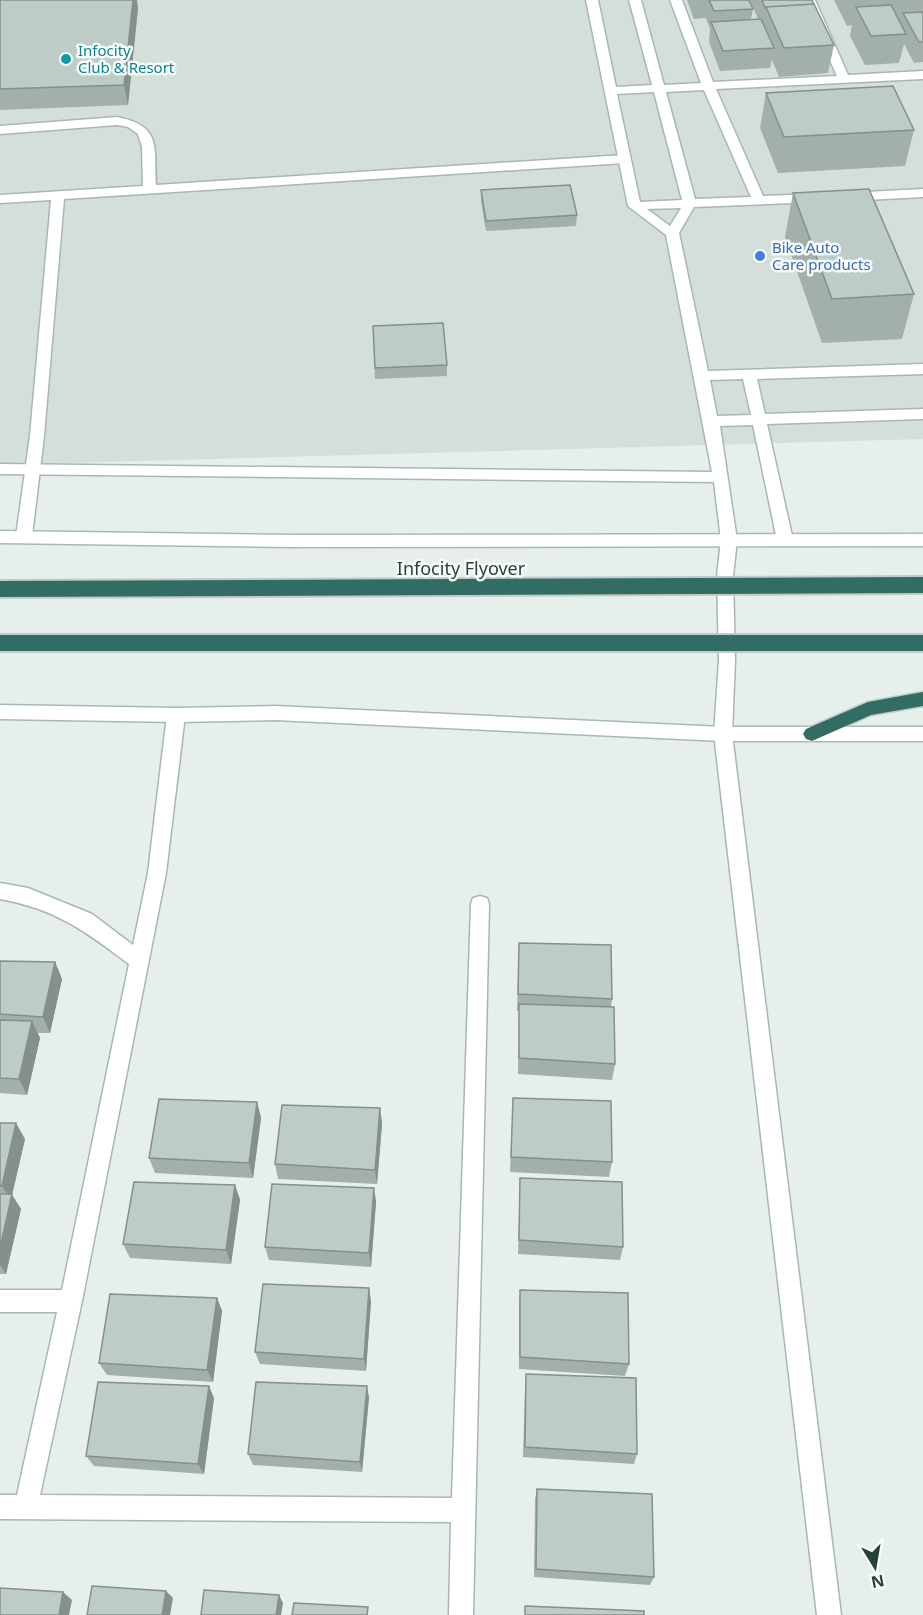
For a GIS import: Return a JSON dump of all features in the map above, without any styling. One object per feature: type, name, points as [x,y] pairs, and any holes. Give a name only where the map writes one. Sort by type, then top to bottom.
[{"type":"highway","name":"Infocity Flyover","points":[[0,589],[923,585]]},
{"type":"highway","points":[[0,643],[923,643]]},
{"type":"highway","points":[[812,734],[868,709],[921,699]]},
{"type":"street","points":[[592,0],[634,206],[672,233],[721,477],[729,540],[725,576],[727,660],[723,734],[829,1615]]},
{"type":"street","points":[[635,0],[690,204],[672,233]]},
{"type":"street","points":[[676,0],[708,85],[759,201]]},
{"type":"street","points":[[809,0],[844,79]]},
{"type":"street","points":[[610,91],[923,75]]},
{"type":"street","points":[[0,130],[117,121],[132,124],[144,132],[148,147],[150,190]]},
{"type":"street","points":[[0,199],[624,159]]},
{"type":"street","points":[[634,206],[923,193]]},
{"type":"street","points":[[24,536],[34,469],[58,196]]},
{"type":"street","points":[[702,376],[923,369]]},
{"type":"street","points":[[749,374],[785,540]]},
{"type":"street","points":[[711,421],[923,414]]},
{"type":"street","points":[[0,469],[721,477]]},
{"type":"street","points":[[0,537],[293,541],[923,540]]},
{"type":"street","points":[[0,712],[176,715],[275,712],[723,734],[923,734]]},
{"type":"street","points":[[26,1507],[71,1301],[157,873],[176,715]]},
{"type":"street","points":[[0,891],[28,896],[85,920],[139,961]]},
{"type":"street","points":[[461,1615],[480,904]]},
{"type":"street","points":[[0,1301],[71,1301]]},
{"type":"street","points":[[0,1507],[463,1510]]},
{"type":"shaded area","points":[[0,0],[923,0],[923,439],[0,465]]},
{"type":"building","name":"Infocity Club & Resort","points":[[0,0],[133,0],[124,85],[0,89]]},
{"type":"building","points":[[709,0],[749,0],[753,9],[714,11]]},
{"type":"building","points":[[762,0],[812,0],[814,5],[765,8]]},
{"type":"building","points":[[814,4],[834,45],[784,48],[766,7]]},
{"type":"building","points":[[891,5],[906,34],[871,36],[856,7]]},
{"type":"building","points":[[923,12],[923,42],[919,42],[903,13]]},
{"type":"building","points":[[761,19],[774,48],[723,51],[711,22]]},
{"type":"building","points":[[893,86],[914,130],[784,137],[766,93]]},
{"type":"building","points":[[570,185],[577,215],[486,221],[481,190]]},
{"type":"building","points":[[869,189],[914,294],[832,299],[793,193]]},
{"type":"building","points":[[443,323],[447,365],[375,368],[373,326]]},
{"type":"building","points":[[519,943],[611,945],[612,999],[518,994]]},
{"type":"building","points":[[0,961],[55,962],[43,1017],[0,1014]]},
{"type":"building","points":[[519,1004],[614,1007],[615,1064],[519,1058]]},
{"type":"building","points":[[0,1020],[32,1021],[19,1079],[0,1078]]},
{"type":"building","points":[[513,1098],[611,1101],[612,1162],[511,1157]]},
{"type":"building","points":[[159,1099],[257,1102],[249,1163],[149,1158]]},
{"type":"building","points":[[282,1105],[380,1108],[375,1170],[275,1164]]},
{"type":"building","points":[[0,1123],[16,1123],[2,1186],[0,1186]]},
{"type":"building","points":[[520,1178],[622,1182],[623,1247],[519,1240]]},
{"type":"building","points":[[134,1182],[235,1185],[226,1250],[123,1244]]},
{"type":"building","points":[[272,1184],[374,1188],[369,1253],[265,1247]]},
{"type":"building","points":[[0,1194],[12,1194],[0,1248]]},
{"type":"building","points":[[263,1284],[369,1288],[364,1359],[255,1352]]},
{"type":"building","points":[[520,1290],[628,1293],[629,1364],[520,1357]]},
{"type":"building","points":[[110,1294],[217,1298],[207,1370],[99,1363]]},
{"type":"building","points":[[526,1374],[636,1378],[637,1454],[525,1447]]},
{"type":"building","points":[[98,1382],[209,1386],[198,1464],[86,1456]]},
{"type":"building","points":[[256,1382],[367,1386],[360,1462],[248,1454]]},
{"type":"building","points":[[537,1489],[652,1494],[654,1577],[536,1569]]},
{"type":"building","points":[[92,1586],[166,1591],[162,1615],[87,1615]]},
{"type":"building","points":[[0,1588],[63,1592],[59,1615],[0,1615]]},
{"type":"building","points":[[204,1590],[279,1595],[276,1615],[201,1615]]},
{"type":"building","points":[[294,1603],[368,1607],[367,1615],[292,1615]]},
{"type":"building","points":[[525,1606],[644,1611],[644,1615],[525,1615]]},
{"type":"place","name":"Infocity Club & Resort","points":[[66,59]]},
{"type":"place","name":"Bike Auto Care products","points":[[760,256]]}]
